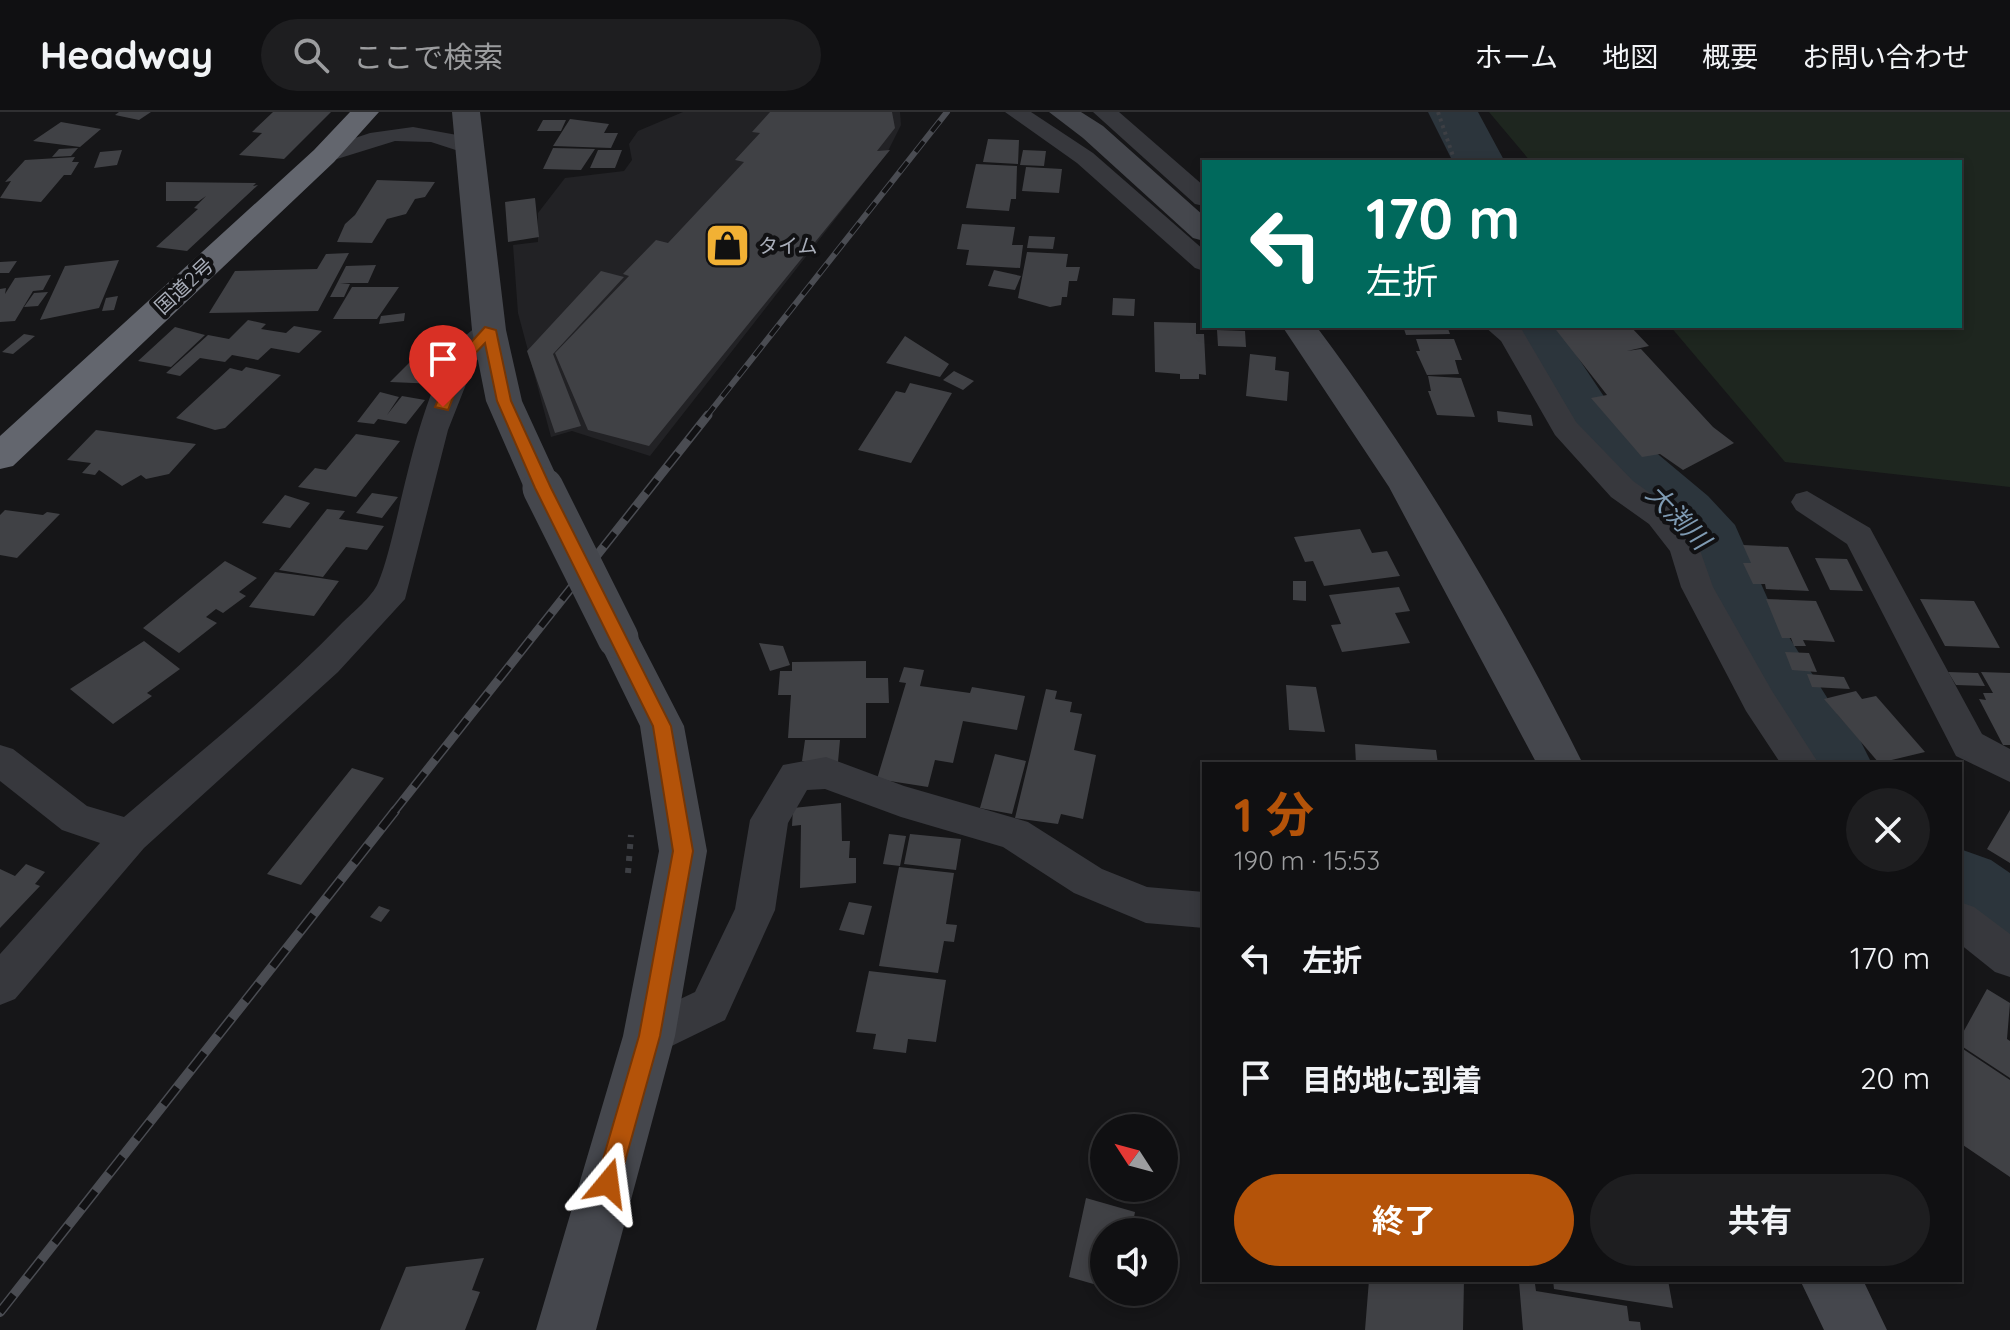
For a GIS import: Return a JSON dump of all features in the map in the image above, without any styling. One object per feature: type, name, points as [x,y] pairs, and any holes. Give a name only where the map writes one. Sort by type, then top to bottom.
[{"type":"highway","name":"国道2号","points":[[0,457],[324,156],[365,112]]},
{"type":"street","points":[[466,112],[489,330],[504,401],[543,488],[662,726],[683,851],[649,1036],[566,1330]]},
{"type":"street","points":[[1016,112],[1085,158],[1202,261]]},
{"type":"street","points":[[1063,112],[1093,132],[1202,230]]},
{"type":"street","points":[[1104,112],[1133,133],[1202,197]]},
{"type":"street","points":[[324,156],[367,138],[398,132],[425,132],[468,147]]},
{"type":"street","points":[[1301,328],[1355,399],[1453,560],[1559,762]]},
{"type":"street","points":[[1501,328],[1512,336],[1565,428],[1622,489],[1660,516],[1685,547],[1697,587],[1759,701],[1800,762]]},
{"type":"street","points":[[0,985],[130,836],[326,662],[393,590],[433,430],[461,361],[489,330]]},
{"type":"street","points":[[1807,502],[1859,536],[1969,745],[2010,767]]},
{"type":"street","points":[[0,760],[75,818],[130,836]]},
{"type":"street","points":[[649,1036],[710,1006],[755,910],[769,820],[796,776],[826,773],[901,801],[1014,834],[1088,881],[1146,905],[1202,910]]},
{"type":"street","points":[[1962,922],[2010,958]]},
{"type":"street","points":[[1831,1282],[1857,1330]]},
{"type":"path","points":[[1438,112],[1454,160]]},
{"type":"path","points":[[627,879],[632,821]]},
{"type":"shaded area","points":[[683,112],[900,112],[901,125],[887,153],[650,456],[572,431],[551,437],[518,313],[513,245],[538,242],[538,213],[565,178],[624,171],[632,160],[629,144],[638,131]]},
{"type":"shaded area","points":[[1489,112],[2010,112],[2010,487],[1785,462],[1672,328],[1962,328],[1962,160],[1529,160]]},
{"type":"building","points":[[119,112],[151,112],[139,120],[115,115]]},
{"type":"building","points":[[273,112],[331,112],[284,159],[239,155],[262,133],[252,132]]},
{"type":"building","points":[[770,112],[892,112],[895,128],[877,151],[890,150],[649,446],[588,430],[555,353],[629,276],[623,274],[656,240],[668,243],[744,162],[735,160],[760,133],[752,132]]},
{"type":"building","points":[[570,119],[609,124],[604,133],[618,133],[611,148],[553,146]]},
{"type":"building","points":[[543,120],[566,120],[561,131],[537,131]]},
{"type":"building","points":[[61,122],[101,129],[80,147],[33,141]]},
{"type":"building","points":[[988,139],[1019,140],[1018,164],[983,162]]},
{"type":"building","points":[[78,148],[71,156],[52,157],[59,149]]},
{"type":"building","points":[[553,148],[595,149],[581,170],[543,169]]},
{"type":"building","points":[[122,150],[117,165],[94,168],[100,152]]},
{"type":"building","points":[[598,150],[622,150],[615,168],[590,168]]},
{"type":"building","points":[[1023,150],[1046,151],[1044,166],[1020,165]]},
{"type":"building","points":[[75,157],[72,162],[79,162],[71,175],[64,175],[41,202],[0,198],[11,181],[5,182],[25,160]]},
{"type":"building","points":[[976,164],[1017,166],[1016,199],[1011,199],[1009,211],[966,208]]},
{"type":"building","points":[[1026,167],[1062,169],[1059,193],[1022,191]]},
{"type":"building","points":[[377,180],[435,182],[425,197],[415,199],[406,214],[387,219],[372,243],[337,242],[345,224],[355,215]]},
{"type":"building","points":[[166,182],[258,185],[187,251],[156,247],[198,209],[194,208],[206,196],[199,201],[166,201]]},
{"type":"building","points":[[535,198],[539,237],[508,242],[505,202]]},
{"type":"building","points":[[962,224],[1015,227],[1012,245],[1023,245],[1020,268],[966,265],[969,250],[957,249]]},
{"type":"building","points":[[1029,236],[1055,237],[1053,249],[1027,248]]},
{"type":"building","points":[[1027,252],[1068,254],[1066,267],[1080,267],[1077,281],[1069,281],[1067,297],[1062,297],[1061,305],[1050,307],[1018,298]]},
{"type":"building","points":[[349,253],[318,311],[209,313],[235,271],[317,269],[326,254]]},
{"type":"building","points":[[119,260],[99,308],[40,320],[65,266]]},
{"type":"building","points":[[17,261],[9,273],[0,273],[0,262]]},
{"type":"building","points":[[376,265],[368,283],[340,283],[350,284],[344,297],[330,297],[346,266]]},
{"type":"building","points":[[994,270],[1021,276],[1015,290],[988,286]]},
{"type":"building","points":[[601,271],[624,277],[553,354],[581,426],[555,433],[527,351]]},
{"type":"building","points":[[51,275],[43,290],[33,291],[15,321],[0,322],[0,289],[6,288],[5,294],[15,278]]},
{"type":"building","points":[[352,287],[399,287],[377,319],[333,319]]},
{"type":"building","points":[[48,292],[38,306],[24,307],[34,293]]},
{"type":"building","points":[[118,296],[114,310],[102,311],[106,298]]},
{"type":"building","points":[[1113,298],[1135,299],[1134,316],[1112,315]]},
{"type":"building","points":[[405,313],[404,321],[379,324],[381,316]]},
{"type":"building","points":[[248,320],[266,324],[261,329],[286,333],[294,326],[322,331],[299,353],[271,348],[258,360],[232,355],[225,362],[200,358],[180,376],[166,373],[208,335],[229,339]]},
{"type":"building","points":[[1154,322],[1196,323],[1196,334],[1204,334],[1206,375],[1199,374],[1199,379],[1180,379],[1180,374],[1155,372]]},
{"type":"building","points":[[175,327],[205,335],[171,367],[138,361]]},
{"type":"building","points":[[1404,328],[1448,328],[1450,334],[1406,335]]},
{"type":"building","points":[[1555,328],[1632,328],[1649,346],[1627,351],[1641,349],[1713,427],[1734,443],[1683,470],[1660,454],[1642,457],[1591,398],[1607,395]]},
{"type":"building","points":[[1217,330],[1245,331],[1246,347],[1218,346]]},
{"type":"building","points":[[439,333],[444,338],[437,368],[441,368],[438,384],[390,382]]},
{"type":"building","points":[[24,334],[35,336],[13,354],[2,352]]},
{"type":"building","points":[[905,336],[949,364],[940,377],[886,363]]},
{"type":"building","points":[[1416,339],[1454,339],[1462,360],[1455,360],[1459,374],[1427,375],[1416,351],[1420,351]]},
{"type":"building","points":[[1250,354],[1276,357],[1275,370],[1289,372],[1287,401],[1246,396]]},
{"type":"building","points":[[246,367],[281,375],[225,428],[215,430],[176,418],[230,368],[242,371]]},
{"type":"building","points":[[954,371],[974,381],[963,390],[943,380]]},
{"type":"building","points":[[1428,376],[1461,378],[1475,417],[1437,415],[1428,391],[1431,391]]},
{"type":"building","points":[[910,383],[952,393],[911,463],[858,450],[896,391],[905,393]]},
{"type":"building","points":[[380,392],[399,397],[387,415],[402,396],[425,400],[406,424],[378,419],[374,424],[357,422]]},
{"type":"building","points":[[1497,411],[1531,415],[1533,426],[1498,422]]},
{"type":"building","points":[[96,430],[196,444],[169,474],[146,479],[141,475],[122,486],[99,470],[95,475],[82,473],[91,463],[67,460]]},
{"type":"building","points":[[356,434],[400,441],[356,497],[298,487],[315,468],[326,470]]},
{"type":"building","points":[[372,493],[398,497],[382,518],[356,513]]},
{"type":"building","points":[[285,495],[310,503],[290,528],[262,523]]},
{"type":"building","points":[[327,509],[345,511],[339,519],[384,526],[367,550],[346,547],[323,577],[279,570]]},
{"type":"building","points":[[5,510],[60,514],[17,558],[0,555],[0,515]]},
{"type":"building","points":[[1360,529],[1372,553],[1387,551],[1400,576],[1324,586],[1313,561],[1305,562],[1294,537]]},
{"type":"building","points":[[1743,545],[1788,547],[1809,591],[1766,589],[1765,584],[1753,584],[1743,563],[1751,563]]},
{"type":"building","points":[[1815,558],[1847,559],[1863,591],[1830,590]]},
{"type":"building","points":[[225,561],[257,578],[239,592],[246,596],[223,613],[216,609],[206,617],[217,623],[179,653],[143,628]]},
{"type":"building","points":[[275,572],[339,581],[314,616],[249,607]]},
{"type":"building","points":[[1293,581],[1306,581],[1306,601],[1293,600]]},
{"type":"building","points":[[1399,587],[1410,611],[1395,613],[1410,643],[1342,652],[1331,625],[1341,624],[1329,595]]},
{"type":"building","points":[[1766,599],[1816,601],[1835,642],[1803,640],[1806,646],[1794,646],[1791,638],[1782,638]]},
{"type":"building","points":[[1920,599],[1974,601],[2000,648],[1945,646]]},
{"type":"building","points":[[144,641],[180,669],[147,693],[152,696],[113,724],[70,689]]},
{"type":"building","points":[[759,643],[783,646],[790,665],[770,671]]},
{"type":"building","points":[[1785,652],[1809,653],[1817,672],[1792,670]]},
{"type":"building","points":[[866,661],[866,678],[888,678],[889,703],[866,703],[866,738],[788,738],[791,695],[778,695],[780,671],[792,671],[792,662]]},
{"type":"building","points":[[904,667],[924,670],[920,686],[970,693],[972,687],[1025,696],[1017,730],[963,721],[953,763],[935,760],[928,787],[877,779],[906,683],[899,682]]},
{"type":"building","points":[[1948,672],[1978,673],[1985,686],[1956,685]]},
{"type":"building","points":[[1981,672],[2010,673],[2010,745],[2003,745],[1979,699],[1986,700],[1983,693],[1993,693]]},
{"type":"building","points":[[1807,674],[1844,677],[1850,689],[1812,687]]},
{"type":"building","points":[[1286,685],[1316,687],[1325,732],[1289,730]]},
{"type":"building","points":[[1046,689],[1057,691],[1055,699],[1072,702],[1070,712],[1082,714],[1074,750],[1096,755],[1083,819],[1061,814],[1058,824],[1015,818]]},
{"type":"building","points":[[1856,691],[1862,699],[1876,696],[1925,752],[1878,762],[1824,699]]},
{"type":"building","points":[[805,740],[840,740],[838,762],[802,761]]},
{"type":"building","points":[[1355,744],[1436,750],[1438,762],[1356,762]]},
{"type":"building","points":[[995,754],[1026,761],[1012,814],[980,808]]},
{"type":"building","points":[[352,768],[384,778],[301,885],[267,874]]},
{"type":"building","points":[[841,803],[842,841],[850,841],[849,858],[856,858],[856,883],[800,888],[801,825],[792,826],[793,808]]},
{"type":"building","points":[[2010,810],[2010,863],[1987,849]]},
{"type":"building","points":[[889,834],[906,836],[900,866],[883,864]]},
{"type":"building","points":[[910,834],[961,839],[956,870],[904,864]]},
{"type":"building","points":[[26,864],[45,872],[35,884],[40,886],[0,928],[0,869],[15,876]]},
{"type":"building","points":[[899,867],[954,873],[946,924],[957,925],[954,942],[944,941],[938,973],[879,966]]},
{"type":"building","points":[[849,902],[872,906],[864,935],[839,930]]},
{"type":"building","points":[[379,906],[390,910],[381,922],[370,917]]},
{"type":"building","points":[[869,971],[946,980],[936,1042],[908,1039],[906,1053],[873,1049],[876,1034],[856,1032]]},
{"type":"building","points":[[1987,989],[2010,1003],[2007,1039],[2010,1041],[2010,1078],[1962,1046],[1962,1034]]},
{"type":"building","points":[[1962,1048],[2010,1080],[2010,1177],[1962,1144]]},
{"type":"building","points":[[1086,1198],[1090,1202],[1135,1212],[1134,1218],[1090,1218],[1090,1283],[1069,1277]]},
{"type":"building","points":[[484,1258],[472,1290],[480,1292],[465,1330],[380,1330],[406,1267]]},
{"type":"building","points":[[1369,1282],[1464,1282],[1463,1330],[1365,1330]]},
{"type":"building","points":[[1519,1282],[1535,1284],[1536,1291],[1627,1306],[1629,1321],[1640,1322],[1641,1330],[1523,1330]]},
{"type":"building","points":[[1553,1282],[1668,1282],[1673,1308],[1554,1289]]},
{"type":"waterway","name":"大渕川","points":[[1453,112],[1478,160]]},
{"type":"waterway","name":"大渕川","points":[[1528,328],[1600,441],[1683,513],[1710,543],[1739,620],[1809,738],[1829,762]]},
{"type":"waterway","name":"大渕川","points":[[1962,889],[2010,925]]},
{"type":"railway","points":[[706,417],[947,112]]},
{"type":"railway","points":[[393,813],[708,415]]},
{"type":"railway","points":[[0,1312],[395,811]]},
{"type":"place","name":"タイム","points":[[727,246]]},
{"type":"route","points":[[443,407],[461,361],[489,330],[504,401],[543,488],[662,726],[683,851],[649,1036],[608,1183]]}]
